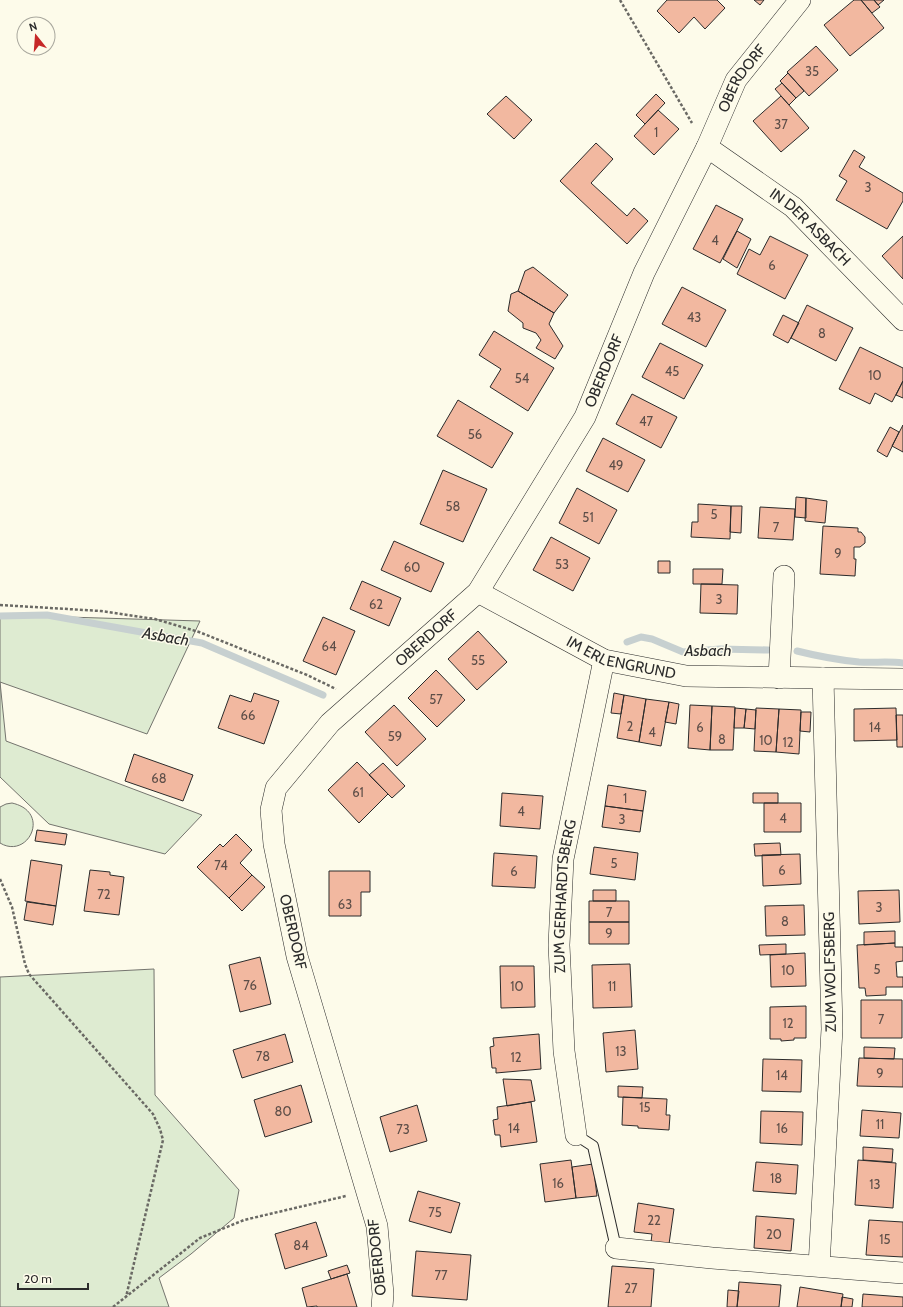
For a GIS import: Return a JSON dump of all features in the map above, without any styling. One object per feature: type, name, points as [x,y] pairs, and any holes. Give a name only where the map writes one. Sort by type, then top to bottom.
[{"type":"street","name":"OBERDORF","points":[[382,1307],[383,1294],[377,1226],[297,956],[274,844],[271,810],[276,788],[330,723],[478,592],[585,417],[644,273],[706,148],[736,80],[800,0]]},
{"type":"street","name":"IN DER ASBACH","points":[[706,148],[793,208],[903,320]]},
{"type":"street","points":[[779,678],[784,576]]},
{"type":"street","name":"IM ERLENGRUND","points":[[478,592],[604,660],[686,676],[903,679]]},
{"type":"street","name":"ZUM GERHARDTSBERG","points":[[576,1135],[564,1051],[559,945],[563,859],[604,660]]},
{"type":"street","name":"ZUM WOLFSBERG","points":[[819,1266],[832,1029],[823,678]]},
{"type":"street","points":[[616,1248],[712,1258],[903,1273]]},
{"type":"lane","points":[[576,1135],[593,1146],[616,1248]]},
{"type":"path","points":[[620,0],[706,148]]},
{"type":"path","points":[[0,604],[101,611],[155,619],[199,632],[307,675],[356,700]]},
{"type":"path","points":[[0,879],[12,907],[25,964],[29,974],[152,1114],[160,1129],[163,1140],[126,1297]]},
{"type":"path","points":[[114,1307],[200,1238],[244,1220],[366,1192]]},
{"type":"green space","points":[[0,615],[200,621],[147,734],[0,682]]},
{"type":"green space","points":[[0,682],[6,741],[202,815],[165,854],[49,824],[0,777]]},
{"type":"green space","points":[[12,803],[24,808],[31,815],[33,824],[32,833],[27,840],[19,845],[10,847],[0,843],[0,807]]},
{"type":"green space","points":[[154,969],[155,1095],[239,1190],[234,1218],[191,1254],[159,1278],[169,1307],[0,1307],[0,977]]},
{"type":"building","points":[[667,0],[717,0],[725,8],[705,29],[694,17],[679,33],[657,11]]},
{"type":"building","points":[[754,0],[764,0],[760,5]]},
{"type":"building","points":[[854,0],[861,0],[884,28],[850,56],[824,25]]},
{"type":"building","points":[[861,0],[874,0],[880,7],[872,13]]},
{"type":"building","points":[[874,0],[884,0],[878,5]]},
{"type":"building","points":[[816,46],[838,70],[809,96],[787,72]]},
{"type":"building","points":[[788,73],[804,91],[796,98],[780,81]]},
{"type":"building","points":[[782,83],[796,98],[789,105],[775,89]]},
{"type":"building","points":[[656,94],[665,103],[645,124],[636,115]]},
{"type":"building","points":[[506,96],[532,120],[514,139],[487,114]]},
{"type":"building","points":[[781,96],[809,128],[781,152],[753,121]]},
{"type":"building","points":[[658,110],[679,129],[654,155],[634,136]]},
{"type":"building","points":[[596,143],[613,159],[591,183],[627,216],[634,208],[648,221],[627,244],[560,181]]},
{"type":"building","points":[[854,150],[865,157],[859,167],[903,193],[903,201],[887,229],[836,200],[847,181],[839,176]]},
{"type":"building","points":[[716,205],[743,219],[720,263],[693,249]]},
{"type":"building","points":[[737,231],[751,239],[737,268],[723,259]]},
{"type":"building","points":[[770,236],[808,255],[785,299],[737,274],[749,249],[760,255]]},
{"type":"building","points":[[903,236],[903,279],[882,256]]},
{"type":"building","points":[[533,267],[568,295],[554,313],[518,291],[525,271]]},
{"type":"building","points":[[682,287],[726,310],[706,347],[662,324]]},
{"type":"building","points":[[518,291],[554,313],[549,324],[563,346],[555,359],[536,348],[541,340],[536,333],[523,328],[523,323],[508,311],[511,294]]},
{"type":"building","points":[[807,305],[853,328],[836,361],[791,338]]},
{"type":"building","points":[[783,315],[799,323],[788,343],[773,335]]},
{"type":"building","points":[[494,331],[554,368],[528,411],[490,387],[501,369],[479,355]]},
{"type":"building","points":[[660,343],[703,365],[684,399],[642,377]]},
{"type":"building","points":[[860,347],[903,368],[903,381],[892,402],[875,393],[870,404],[839,389]]},
{"type":"building","points":[[903,381],[903,398],[896,395]]},
{"type":"building","points":[[632,394],[677,417],[661,448],[616,424]]},
{"type":"building","points":[[458,400],[513,433],[492,468],[437,436]]},
{"type":"building","points":[[903,425],[903,452],[892,446]]},
{"type":"building","points":[[890,427],[899,432],[887,457],[877,451]]},
{"type":"building","points":[[603,438],[645,460],[628,492],[586,471]]},
{"type":"building","points":[[443,470],[487,489],[463,542],[420,524]]},
{"type":"building","points":[[577,488],[617,510],[599,544],[559,523]]},
{"type":"building","points":[[796,497],[806,498],[806,518],[795,517]]},
{"type":"building","points":[[806,498],[827,501],[825,523],[805,521]]},
{"type":"building","points":[[698,504],[731,506],[730,539],[691,537],[692,522],[698,522]]},
{"type":"building","points":[[731,506],[742,506],[741,533],[730,532]]},
{"type":"building","points":[[760,507],[795,509],[793,540],[758,538]]},
{"type":"building","points":[[823,526],[858,528],[858,532],[861,532],[865,537],[865,543],[860,547],[854,547],[854,559],[856,559],[855,576],[820,574]]},
{"type":"building","points":[[551,537],[590,558],[573,591],[533,570]]},
{"type":"building","points":[[394,541],[444,563],[431,592],[381,570]]},
{"type":"building","points":[[658,561],[670,561],[670,573],[658,573]]},
{"type":"building","points":[[693,569],[723,569],[722,584],[693,584]]},
{"type":"building","points":[[362,581],[401,598],[389,626],[350,609]]},
{"type":"building","points":[[701,584],[738,585],[737,614],[700,613]]},
{"type":"building","points":[[323,617],[355,631],[336,675],[303,661]]},
{"type":"building","points":[[478,631],[507,662],[477,690],[448,659]]},
{"type":"building","points":[[436,670],[465,700],[437,727],[408,698]]},
{"type":"building","points":[[254,693],[279,701],[264,744],[218,728],[230,695],[251,702]]},
{"type":"building","points":[[614,693],[624,695],[621,714],[611,713]]},
{"type":"building","points":[[624,695],[646,699],[639,742],[617,738]]},
{"type":"building","points":[[646,699],[669,702],[661,746],[639,742]]},
{"type":"building","points":[[669,702],[679,704],[676,724],[665,722]]},
{"type":"building","points":[[394,705],[426,739],[397,766],[365,732]]},
{"type":"building","points":[[690,705],[712,706],[710,750],[688,748]]},
{"type":"building","points":[[712,706],[735,707],[733,750],[710,750]]},
{"type":"building","points":[[735,708],[746,709],[744,728],[734,728]]},
{"type":"building","points":[[756,708],[779,709],[776,752],[754,751]]},
{"type":"building","points":[[896,708],[897,740],[854,741],[854,709]]},
{"type":"building","points":[[746,709],[756,710],[755,729],[744,728]]},
{"type":"building","points":[[779,709],[801,710],[799,754],[776,752]]},
{"type":"building","points":[[801,712],[811,712],[810,732],[800,731]]},
{"type":"building","points":[[896,715],[903,715],[903,747],[897,747]]},
{"type":"building","points":[[134,754],[193,775],[183,801],[125,781]]},
{"type":"building","points":[[357,762],[388,794],[359,823],[328,790]]},
{"type":"building","points":[[383,763],[405,786],[392,798],[369,775]]},
{"type":"building","points":[[608,785],[646,791],[643,811],[605,806]]},
{"type":"building","points":[[502,793],[543,796],[540,829],[500,826]]},
{"type":"building","points":[[753,793],[778,793],[778,803],[753,803]]},
{"type":"building","points":[[764,803],[801,803],[801,832],[764,832]]},
{"type":"building","points":[[605,806],[643,811],[640,832],[602,827]]},
{"type":"building","points":[[37,830],[67,834],[65,845],[35,841]]},
{"type":"building","points":[[236,834],[252,850],[240,863],[252,875],[229,898],[197,867],[220,844],[223,847]]},
{"type":"building","points":[[780,843],[781,855],[755,856],[754,844]]},
{"type":"building","points":[[594,847],[638,853],[635,880],[590,874]]},
{"type":"building","points":[[494,853],[537,856],[535,888],[492,886]]},
{"type":"building","points":[[800,854],[801,884],[763,886],[762,855]]},
{"type":"building","points":[[31,860],[62,865],[56,906],[25,901]]},
{"type":"building","points":[[90,870],[110,872],[110,875],[124,877],[119,915],[84,911]]},
{"type":"building","points":[[329,871],[370,871],[370,892],[361,892],[361,916],[329,916]]},
{"type":"building","points":[[252,875],[265,887],[242,911],[229,898]]},
{"type":"building","points":[[593,890],[616,890],[616,901],[593,901]]},
{"type":"building","points":[[899,890],[900,922],[859,924],[858,891]]},
{"type":"building","points":[[589,901],[629,901],[629,922],[589,922]]},
{"type":"building","points":[[27,902],[56,906],[53,925],[24,920]]},
{"type":"building","points":[[804,905],[805,935],[766,936],[765,906]]},
{"type":"building","points":[[589,922],[629,922],[629,944],[589,944]]},
{"type":"building","points":[[895,931],[895,943],[864,945],[864,932]]},
{"type":"building","points":[[895,943],[895,947],[903,947],[903,961],[896,962],[897,977],[903,977],[903,987],[886,987],[886,995],[866,996],[865,988],[859,988],[857,945]]},
{"type":"building","points":[[786,944],[786,954],[760,955],[759,945]]},
{"type":"building","points":[[805,953],[806,986],[771,987],[770,955]]},
{"type":"building","points":[[260,957],[271,1004],[240,1012],[229,965]]},
{"type":"building","points":[[630,964],[632,1007],[593,1008],[592,965]]},
{"type":"building","points":[[500,966],[534,966],[535,1007],[501,1008]]},
{"type":"building","points":[[861,1000],[902,1000],[902,1038],[861,1038]]},
{"type":"building","points":[[806,1006],[806,1038],[794,1038],[794,1040],[781,1041],[781,1039],[770,1039],[770,1007]]},
{"type":"building","points":[[635,1030],[638,1069],[606,1072],[603,1033]]},
{"type":"building","points":[[285,1034],[293,1062],[242,1078],[233,1050]]},
{"type":"building","points":[[539,1034],[541,1069],[496,1073],[496,1068],[492,1068],[490,1047],[494,1046],[493,1038]]},
{"type":"building","points":[[864,1047],[895,1048],[894,1059],[864,1058]]},
{"type":"building","points":[[859,1058],[903,1059],[903,1087],[857,1086]]},
{"type":"building","points":[[763,1059],[802,1060],[801,1092],[762,1091]]},
{"type":"building","points":[[503,1079],[531,1080],[535,1101],[507,1106]]},
{"type":"building","points":[[301,1085],[312,1122],[265,1137],[254,1100]]},
{"type":"building","points":[[618,1086],[643,1087],[642,1098],[618,1097]]},
{"type":"building","points":[[623,1097],[667,1099],[666,1115],[670,1115],[669,1130],[638,1128],[638,1126],[622,1125]]},
{"type":"building","points":[[531,1102],[537,1142],[501,1147],[500,1135],[495,1135],[493,1120],[498,1119],[497,1107]]},
{"type":"building","points":[[417,1105],[427,1141],[390,1152],[380,1117]]},
{"type":"building","points":[[862,1110],[901,1113],[899,1138],[860,1136]]},
{"type":"building","points":[[761,1111],[803,1112],[802,1145],[760,1143]]},
{"type":"building","points":[[863,1147],[893,1149],[892,1162],[863,1160]]},
{"type":"building","points":[[571,1160],[576,1198],[545,1202],[540,1164]]},
{"type":"building","points":[[858,1160],[896,1163],[893,1208],[855,1205]]},
{"type":"building","points":[[756,1162],[798,1165],[796,1194],[753,1191]]},
{"type":"building","points":[[593,1164],[597,1196],[576,1198],[572,1167]]},
{"type":"building","points":[[418,1191],[460,1203],[451,1233],[409,1221]]},
{"type":"building","points":[[638,1203],[674,1209],[669,1244],[651,1242],[652,1234],[634,1232]]},
{"type":"building","points":[[756,1216],[794,1219],[791,1251],[754,1248]]},
{"type":"building","points":[[869,1220],[903,1222],[903,1257],[866,1255]]},
{"type":"building","points":[[316,1222],[327,1256],[285,1269],[275,1234]]},
{"type":"building","points":[[416,1251],[471,1255],[467,1300],[412,1296]]},
{"type":"building","points":[[347,1265],[350,1273],[331,1279],[328,1271]]},
{"type":"building","points":[[612,1266],[654,1269],[651,1307],[608,1307]]},
{"type":"building","points":[[347,1274],[357,1307],[307,1307],[302,1288]]},
{"type":"building","points":[[739,1282],[781,1285],[779,1307],[737,1307]]},
{"type":"building","points":[[800,1287],[843,1294],[841,1307],[797,1307]]},
{"type":"building","points":[[728,1290],[739,1291],[737,1307],[727,1307]]},
{"type":"building","points":[[863,1294],[903,1297],[903,1307],[862,1307]]},
{"type":"building","points":[[842,1297],[853,1299],[852,1307],[841,1307]]},
{"type":"waterway","name":"Asbach","points":[[0,616],[47,615],[202,643],[323,695]]},
{"type":"waterway","name":"Asbach","points":[[627,642],[641,637],[652,639],[683,652],[720,649],[768,650]]},
{"type":"waterway","name":"Asbach","points":[[797,651],[828,658],[851,661],[903,663]]}]
